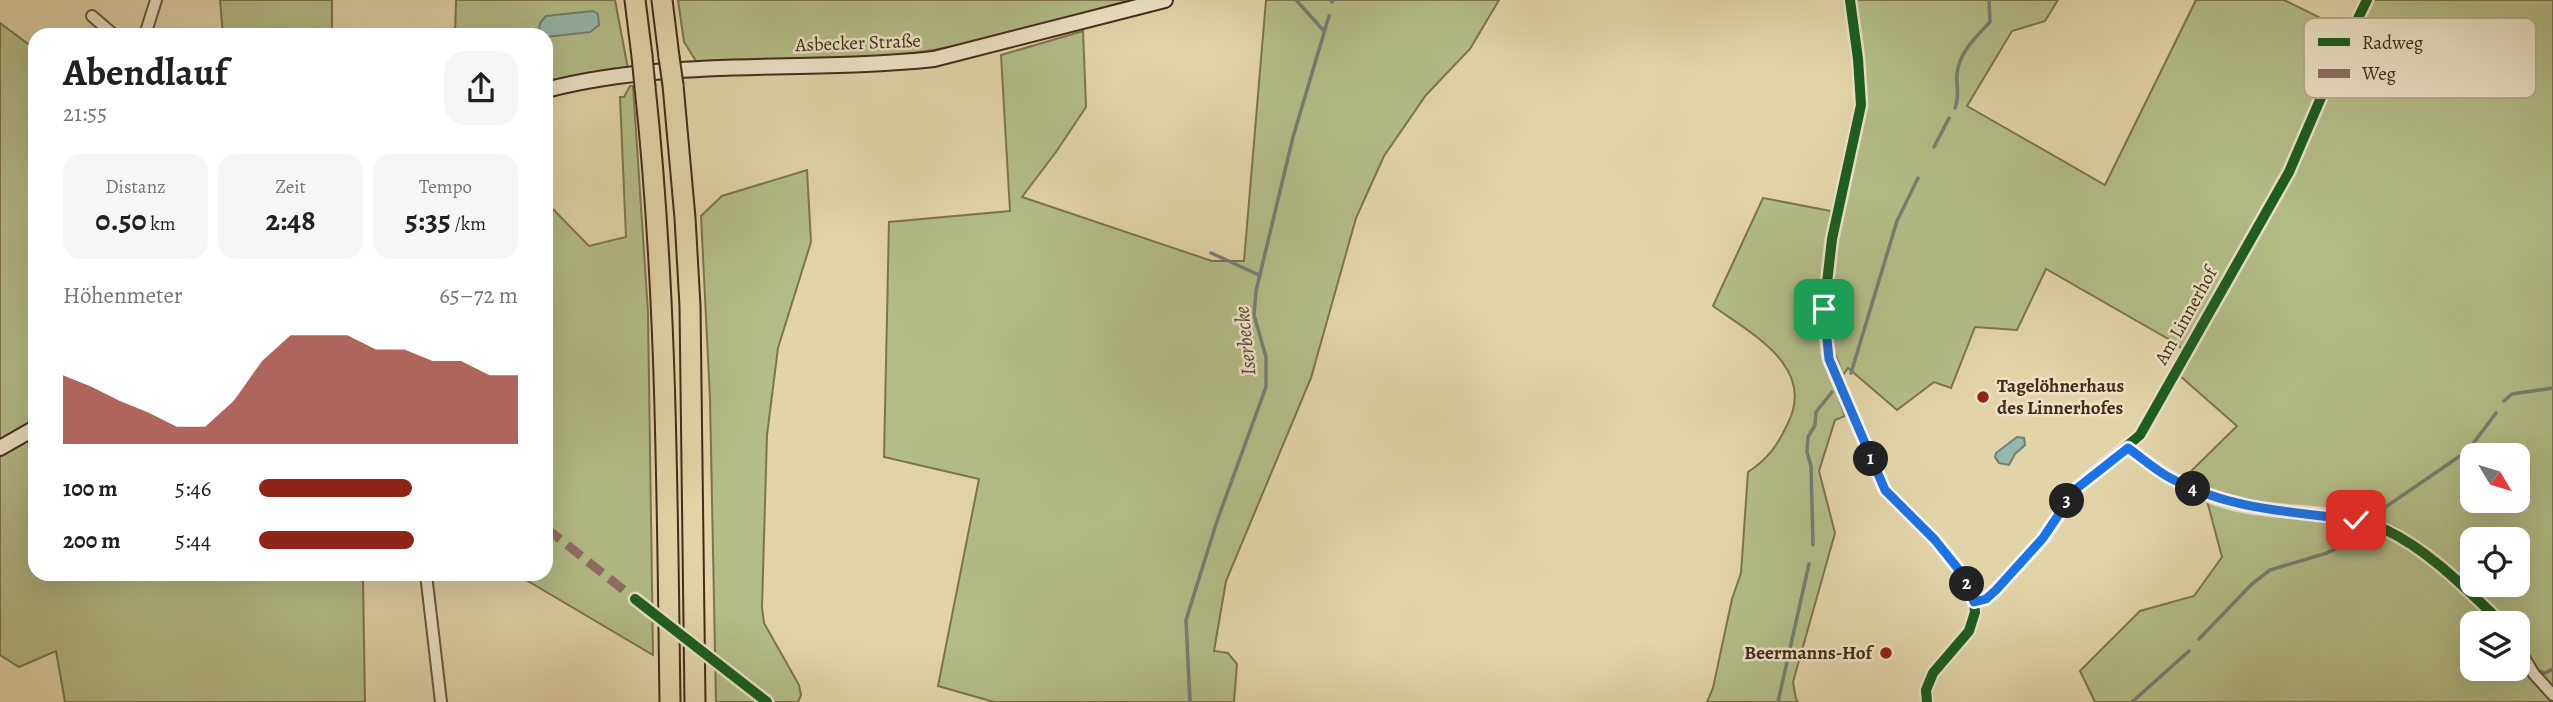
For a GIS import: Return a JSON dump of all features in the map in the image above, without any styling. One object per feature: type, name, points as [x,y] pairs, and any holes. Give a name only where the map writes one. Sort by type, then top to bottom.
[{"type":"highway","points":[[635,0],[655,181],[663,303],[670,702]]},
{"type":"highway","points":[[662,0],[673,85],[690,306],[694,449],[695,702]]},
{"type":"main road","name":"Asbecker Straße","points":[[553,88],[655,72],[761,66],[897,64],[934,60],[1165,0]]},
{"type":"main road","points":[[0,448],[28,432]]},
{"type":"street","points":[[147,28],[156,0]]},
{"type":"street","points":[[1850,0],[1861,105],[1832,239],[1824,309],[1829,359],[1885,490],[1935,540],[1963,575],[1974,602],[1975,612],[1969,631],[1933,673],[1926,690],[1927,702]]},
{"type":"street","name":"Am Linnerhof","points":[[2358,18],[2367,0]]},
{"type":"street","points":[[92,16],[106,28]]},
{"type":"street","name":"Am Linnerhof","points":[[1974,602],[1986,599],[1996,590],[2043,538],[2076,489],[2128,448],[2140,435],[2289,172],[2321,98]]},
{"type":"street","points":[[2128,448],[2169,478],[2234,504],[2356,520],[2386,530],[2420,549],[2489,611]]},
{"type":"street","points":[[427,581],[441,702]]},
{"type":"street","points":[[2530,668],[2553,695]]},
{"type":"green space","points":[[220,0],[332,0],[332,28],[222,28]]},
{"type":"green space","points":[[456,0],[615,0],[628,69],[553,81],[553,28],[455,28]]},
{"type":"green space","points":[[678,0],[1131,0],[996,37],[914,53],[832,59],[696,61],[684,42]]},
{"type":"green space","points":[[1266,0],[1499,0],[1470,49],[1426,95],[1384,156],[1356,218],[1311,378],[1226,581],[1214,651],[1228,653],[1237,664],[1234,702],[994,702],[938,686],[979,479],[884,457],[889,222],[1010,211],[1001,55],[1083,31],[1086,107],[1022,197],[1212,261],[1244,261]]},
{"type":"green space","points":[[1855,0],[2058,0],[2045,21],[2012,31],[1967,106],[2105,185],[2196,0],[2284,0],[2321,18],[2304,18],[2304,98],[2317,98],[2284,171],[2184,351],[2177,344],[2046,269],[2017,330],[1975,327],[1951,388],[1934,382],[1897,410],[1848,368],[1843,375],[1831,342],[1828,314],[1837,236],[1858,137]]},
{"type":"green space","points":[[2370,0],[2553,0],[2553,702],[2095,702],[2080,671],[2140,611],[2194,596],[2222,557],[2206,497],[2242,508],[2367,525],[2431,554],[2407,537],[2382,526],[2327,514],[2243,503],[2197,490],[2182,480],[2237,426],[2179,375],[2291,172],[2325,98],[2536,98],[2536,18],[2362,18]]},
{"type":"green space","points":[[0,23],[28,44],[28,581],[363,581],[365,702],[65,702],[56,651],[19,667],[0,655]]},
{"type":"green space","points":[[630,86],[633,86],[648,312],[653,655],[528,581],[553,581],[553,209],[589,246],[626,237],[620,97],[624,97]]},
{"type":"green space","points":[[807,170],[811,242],[778,348],[767,435],[762,607],[764,623],[799,685],[801,695],[798,702],[716,702],[710,399],[701,216],[722,196]]},
{"type":"green space","points":[[1763,198],[1831,211],[1817,306],[1823,355],[1845,416],[1835,420],[1819,471],[1835,533],[1793,682],[1798,702],[1707,702],[1713,688],[1732,599],[1741,573],[1748,472],[1767,457],[1776,445],[1788,423],[1794,403],[1794,385],[1776,354],[1713,306]]},
{"type":"water","points":[[593,11],[598,14],[599,25],[590,32],[553,36],[553,28],[539,28],[546,16]]},
{"type":"water","points":[[2017,437],[2024,438],[2025,445],[2015,454],[2009,465],[1999,463],[1995,457],[1996,453]]},
{"type":"waterway","points":[[1296,0],[1324,31]]},
{"type":"waterway","points":[[1955,108],[1958,66],[1969,45],[1990,22],[1989,0]]},
{"type":"waterway","name":"Iserbecke","points":[[1190,702],[1186,620],[1217,521],[1266,387],[1266,357],[1254,315],[1256,291],[1293,137],[1329,16]]},
{"type":"waterway","points":[[1934,147],[1949,118]]},
{"type":"waterway","points":[[1851,373],[1897,221],[1918,178]]},
{"type":"waterway","points":[[1211,253],[1259,275]]},
{"type":"waterway","points":[[2504,401],[2512,394],[2553,388]]},
{"type":"waterway","points":[[1813,545],[1808,437],[1815,425],[1816,412],[1832,392]]},
{"type":"waterway","points":[[2404,534],[2371,517],[2460,456],[2472,445],[2496,413]]},
{"type":"waterway","points":[[2199,639],[2252,584],[2270,570],[2327,553],[2345,544],[2360,529]]},
{"type":"waterway","points":[[1778,702],[1809,564]]},
{"type":"waterway","points":[[2132,702],[2189,651]]},
{"type":"waterway","points":[[2536,670],[2545,673],[2553,669]]},
{"type":"marked path","points":[[553,534],[640,603]]},
{"type":"cycle path","points":[[1850,0],[1861,105],[1832,239],[1824,309],[1825,331],[1829,359],[1885,490],[1935,540],[1963,574],[1974,602],[1975,612],[1969,631],[1933,673],[1926,690],[1927,702]]},
{"type":"cycle path","points":[[2358,18],[2367,0]]},
{"type":"cycle path","points":[[1974,602],[1986,599],[1996,590],[2043,539],[2076,489],[2140,435],[2289,172],[2321,98]]},
{"type":"cycle path","points":[[2128,448],[2178,481],[2220,500],[2254,508],[2350,518],[2386,530],[2433,560],[2489,611]]},
{"type":"cycle path","points":[[635,599],[767,702]]},
{"type":"place","name":"Tagelöhnerhaus des Linnerhofes","points":[[1983,397]]},
{"type":"place","name":"Beermanns-Hof","points":[[1886,653]]},
{"type":"route","points":[[1824,309],[1829,359],[1885,490],[1935,540],[1963,575],[1974,602],[1986,599],[1996,590],[2043,538],[2076,489],[2128,448],[2169,478],[2234,504],[2356,520]]}]
